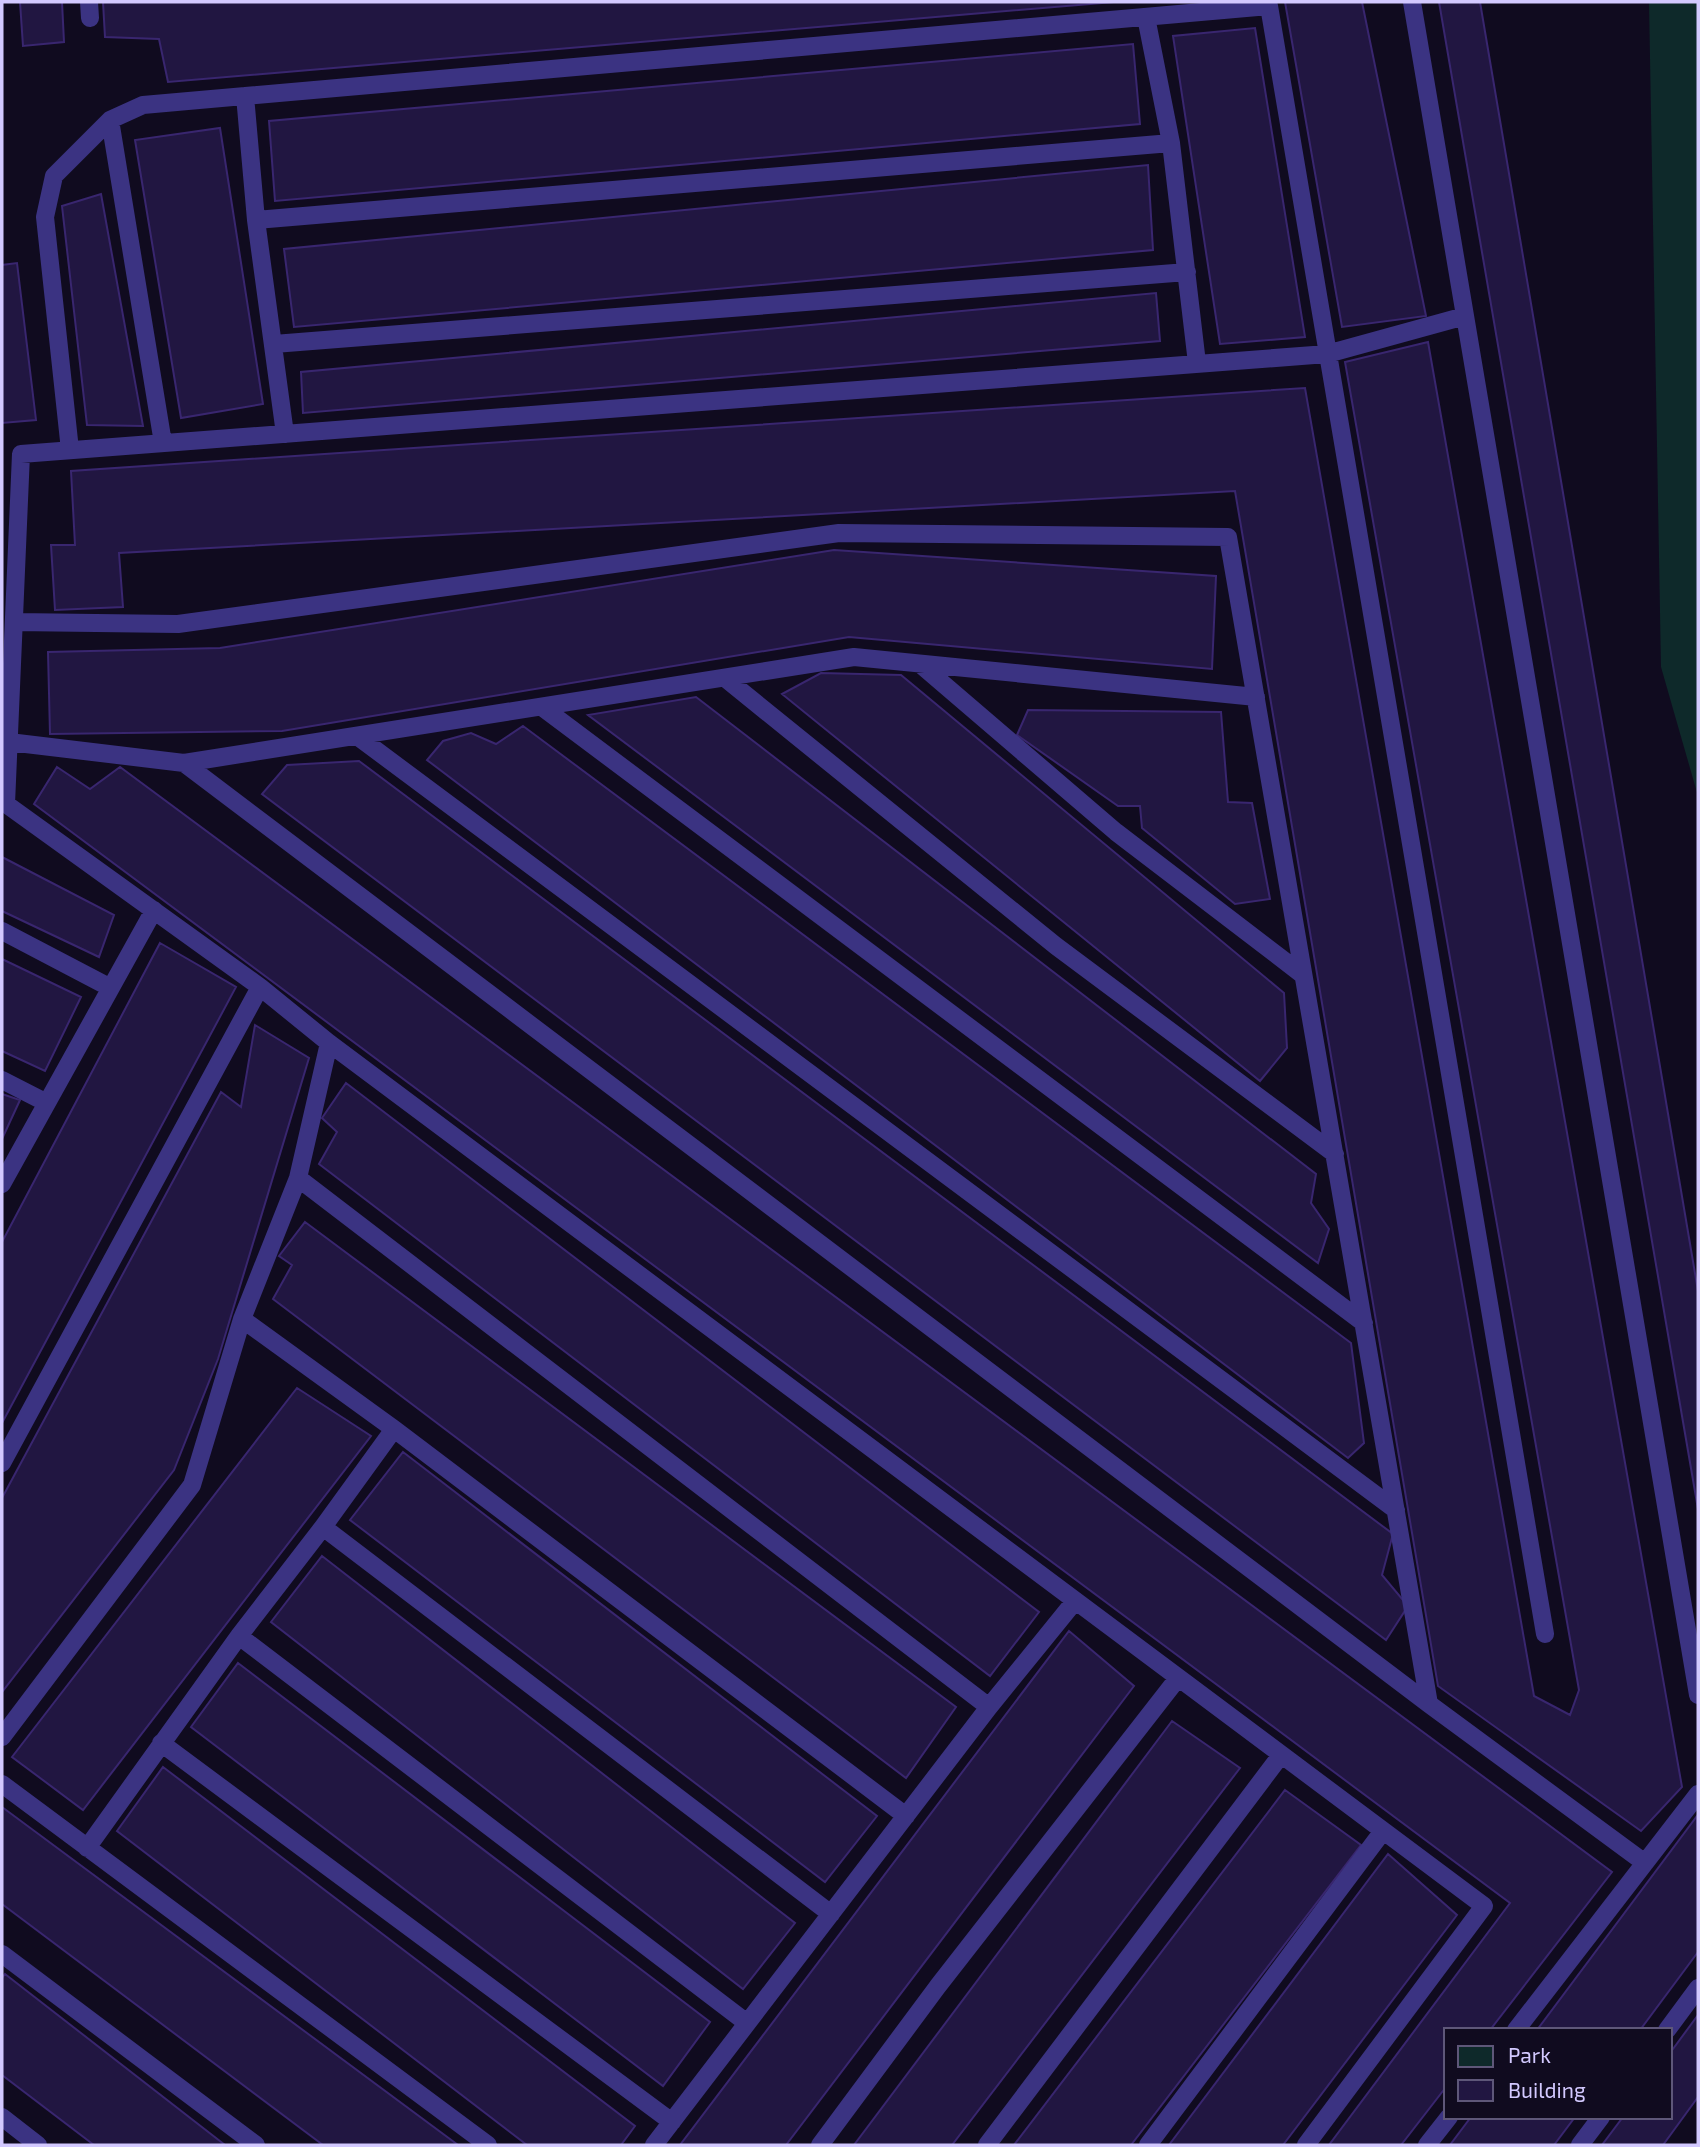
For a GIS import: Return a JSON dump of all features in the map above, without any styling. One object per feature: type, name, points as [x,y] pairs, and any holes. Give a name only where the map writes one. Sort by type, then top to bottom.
[{"type":"lane","points":[[1412,2],[1698,1695]]},
{"type":"lane","points":[[69,450],[45,217],[54,176],[110,120],[143,105],[1269,6],[1545,1634]]},
{"type":"lane","points":[[1146,17],[1171,143],[1198,363]]},
{"type":"lane","points":[[245,96],[256,220],[285,434]]},
{"type":"lane","points":[[110,120],[163,443]]},
{"type":"lane","points":[[256,220],[1171,143]]},
{"type":"lane","points":[[274,344],[1186,272]]},
{"type":"lane","points":[[1306,2145],[1483,1906],[329,1043],[260,986],[6,804],[21,454],[1327,354],[1465,316]]},
{"type":"lane","points":[[14,622],[178,624],[839,533],[1228,537],[1429,1704]]},
{"type":"lane","points":[[9,743],[184,763],[854,657],[1256,697]]},
{"type":"lane","points":[[920,664],[1116,832],[1303,975]]},
{"type":"lane","points":[[725,678],[1056,946],[1335,1154]]},
{"type":"lane","points":[[541,707],[1364,1323]]},
{"type":"lane","points":[[357,736],[1396,1510]]},
{"type":"lane","points":[[184,763],[1429,1704],[1645,1863]]},
{"type":"lane","points":[[2,1184],[154,910]]},
{"type":"lane","points":[[2,931],[109,987]]},
{"type":"lane","points":[[2,1463],[260,986]]},
{"type":"lane","points":[[2,1737],[192,1485],[242,1319],[298,1178],[329,1043]]},
{"type":"lane","points":[[2,1080],[47,1103]]},
{"type":"lane","points":[[298,1178],[989,1707]]},
{"type":"lane","points":[[242,1319],[394,1429],[906,1816]]},
{"type":"lane","points":[[87,1847],[239,1636],[394,1429]]},
{"type":"lane","points":[[323,1527],[831,1914]]},
{"type":"lane","points":[[654,2145],[989,1707],[1075,1601]]},
{"type":"lane","points":[[239,1636],[747,2023]]},
{"type":"lane","points":[[820,2145],[938,1986],[1178,1678]]},
{"type":"lane","points":[[161,1743],[672,2122]]},
{"type":"lane","points":[[987,2145],[1280,1755]]},
{"type":"lane","points":[[2,1784],[488,2145]]},
{"type":"lane","points":[[1518,2028],[1698,1794]]},
{"type":"lane","points":[[1148,2145],[1383,1831]]},
{"type":"lane","points":[[2,1954],[256,2145]]},
{"type":"lane","points":[[1668,2028],[1698,1988]]},
{"type":"lane","points":[[2,2117],[38,2145]]},
{"type":"lane","points":[[1427,2145],[1446,2119]]},
{"type":"lane","points":[[1580,2145],[1600,2119]]},
{"type":"green space","points":[[1649,2],[1698,2],[1698,796],[1661,667]]},
{"type":"building","points":[[20,2],[62,2],[64,42],[23,46]]},
{"type":"building","points":[[103,2],[1114,2],[168,82],[159,39],[105,37]]},
{"type":"building","points":[[1285,2],[1362,2],[1426,316],[1342,327]]},
{"type":"building","points":[[1439,2],[1480,2],[1698,1291],[1698,1509]]},
{"type":"building","points":[[1255,28],[1305,337],[1220,344],[1173,36]]},
{"type":"building","points":[[1133,44],[1140,124],[275,201],[269,121]]},
{"type":"building","points":[[220,128],[263,404],[181,418],[135,140]]},
{"type":"building","points":[[1148,165],[1153,250],[294,327],[284,249]]},
{"type":"building","points":[[101,194],[143,426],[87,425],[62,206]]},
{"type":"building","points":[[17,263],[36,420],[2,423],[2,265]]},
{"type":"building","points":[[1156,293],[1160,341],[303,413],[301,372]]},
{"type":"building","points":[[1428,342],[1682,1787],[1641,1831],[1438,1686],[1235,491],[119,553],[123,607],[55,610],[51,545],[75,545],[71,471],[1305,388],[1534,1696],[1570,1715],[1579,1690],[1345,362]]},
{"type":"building","points":[[834,550],[1216,576],[1212,669],[849,637],[282,731],[50,734],[48,652],[220,648]]},
{"type":"building","points":[[821,673],[901,675],[1284,993],[1287,1048],[1260,1081],[782,694]]},
{"type":"building","points":[[696,697],[1316,1174],[1311,1203],[1329,1229],[1318,1263],[588,715]]},
{"type":"building","points":[[1028,710],[1221,712],[1228,802],[1252,803],[1270,899],[1235,904],[1142,828],[1140,806],[1118,806],[1017,735]]},
{"type":"building","points":[[523,726],[1351,1343],[1364,1443],[1348,1458],[427,760],[443,741],[471,733],[496,744]]},
{"type":"building","points":[[359,761],[1393,1534],[1382,1575],[1408,1606],[1386,1640],[262,794],[287,765]]},
{"type":"building","points":[[57,767],[90,789],[120,767],[1612,1872],[1492,2028],[1444,2028],[1444,2090],[1401,2145],[1329,2145],[1510,1903],[34,804]]},
{"type":"building","points":[[2,857],[114,915],[99,957],[2,911]]},
{"type":"building","points":[[160,943],[236,987],[2,1423],[2,1242]]},
{"type":"building","points":[[2,959],[81,997],[45,1071],[2,1051]]},
{"type":"building","points":[[255,1025],[309,1058],[218,1359],[174,1470],[2,1692],[2,1498],[221,1092],[241,1107]]},
{"type":"building","points":[[346,1083],[1039,1612],[990,1676],[319,1164],[337,1132],[322,1118]]},
{"type":"building","points":[[2,1094],[20,1100],[2,1139]]},
{"type":"building","points":[[305,1222],[956,1707],[906,1778],[273,1299],[292,1265],[279,1256]]},
{"type":"building","points":[[297,1388],[371,1436],[83,1810],[12,1757]]},
{"type":"building","points":[[403,1452],[877,1816],[825,1882],[350,1520]]},
{"type":"building","points":[[322,1556],[795,1923],[743,1989],[271,1622]]},
{"type":"building","points":[[1069,1631],[1134,1686],[786,2145],[680,2145]]},
{"type":"building","points":[[238,1663],[710,2022],[663,2086],[191,1727]]},
{"type":"building","points":[[1172,1721],[1240,1768],[952,2145],[854,2145]]},
{"type":"building","points":[[163,1767],[635,2126],[621,2145],[527,2145],[117,1831]]},
{"type":"building","points":[[1285,1790],[1361,1845],[1131,2145],[1014,2145]]},
{"type":"building","points":[[2,1807],[458,2145],[323,2145],[2,1904]]},
{"type":"building","points":[[1697,1816],[1698,1952],[1641,2028],[1538,2028]]},
{"type":"building","points":[[1388,1854],[1457,1915],[1283,2145],[1169,2145]]},
{"type":"building","points":[[5,1974],[225,2145],[94,2145],[2,2075],[2,1978]]},
{"type":"building","points":[[1698,2015],[1698,2097],[1663,2145],[1602,2145],[1622,2119],[1672,2119],[1672,2050]]},
{"type":"building","points":[[1470,2119],[1574,2119],[1554,2145],[1450,2145]]}]
